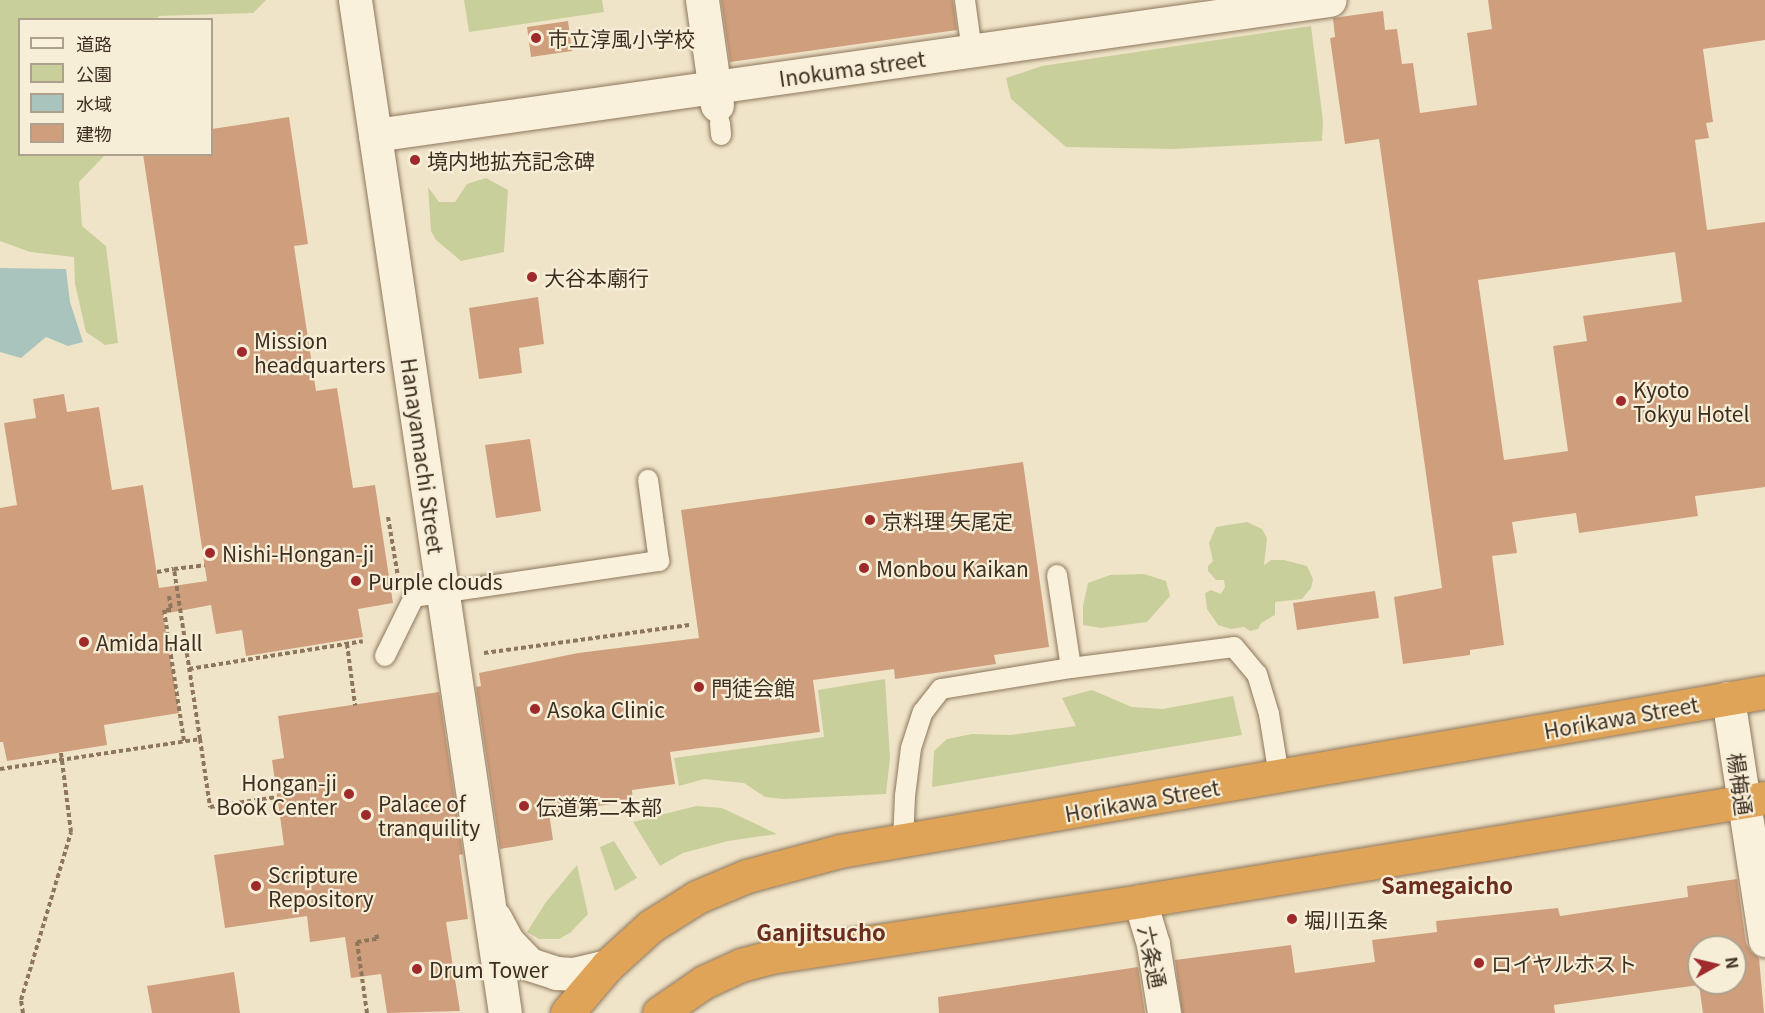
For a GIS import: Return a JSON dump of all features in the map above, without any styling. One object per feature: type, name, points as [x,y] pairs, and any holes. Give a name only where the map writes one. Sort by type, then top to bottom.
[{"type":"highway","name":"Horikawa Street","points":[[567,1013],[607,966],[651,926],[690,901],[721,886],[840,851],[903,842],[1765,692]]},
{"type":"highway","points":[[662,1012],[704,982],[741,965],[771,957],[1140,901],[1754,800]]},
{"type":"street","name":"Hanayamachi Street","points":[[356,0],[505,1013]]},
{"type":"street","points":[[702,0],[718,113]]},
{"type":"street","name":"Inokuma street","points":[[375,135],[718,113],[972,51],[1329,0]]},
{"type":"street","name":"楊梅通","points":[[1728,698],[1754,800],[1765,940]]},
{"type":"street","name":"六条通","points":[[1140,901],[1153,944],[1164,1013]]},
{"type":"street","points":[[491,912],[508,942],[529,963],[556,973],[573,974],[607,966]]},
{"type":"lane","points":[[964,0],[972,51]]},
{"type":"lane","points":[[385,656],[414,597],[659,561],[648,480]]},
{"type":"lane","points":[[1057,575],[1071,668]]},
{"type":"lane","points":[[903,842],[905,796],[911,748],[923,712],[941,689],[1071,668],[1234,647],[1257,674],[1269,714],[1279,776]]},
{"type":"path","points":[[388,517],[398,579]]},
{"type":"path","points":[[157,572],[205,565]]},
{"type":"path","points":[[174,569],[210,807],[277,797]]},
{"type":"path","points":[[169,596],[171,610],[164,610],[184,741]]},
{"type":"path","points":[[453,658],[688,625]]},
{"type":"path","points":[[189,669],[304,648],[366,641]]},
{"type":"path","points":[[347,644],[356,705]]},
{"type":"path","points":[[0,769],[200,739]]},
{"type":"path","points":[[23,1013],[21,1000],[71,832],[61,753]]},
{"type":"path","points":[[367,1013],[357,942],[376,939],[376,932]]},
{"type":"green space","points":[[0,0],[266,0],[253,13],[159,16],[158,18],[18,18],[18,156],[104,156],[79,182],[82,226],[106,246],[118,343],[105,345],[86,332],[75,284],[74,257],[30,252],[0,241]]},
{"type":"green space","points":[[464,0],[602,0],[604,12],[469,32]]},
{"type":"green space","points":[[1311,26],[1323,121],[1322,141],[1172,149],[1066,147],[1011,99],[1006,78],[1042,66]]},
{"type":"green space","points":[[486,178],[508,190],[504,252],[461,261],[436,240],[431,231],[428,187],[439,202],[455,202],[467,184]]},
{"type":"green space","points":[[1247,522],[1262,529],[1267,538],[1264,565],[1271,560],[1284,560],[1307,566],[1313,579],[1311,588],[1302,599],[1275,602],[1275,615],[1261,623],[1258,629],[1250,631],[1244,627],[1231,629],[1218,625],[1207,609],[1205,593],[1211,590],[1221,594],[1225,587],[1224,580],[1216,580],[1208,571],[1208,566],[1213,561],[1209,543],[1216,527]]},
{"type":"green space","points":[[1144,574],[1166,581],[1170,596],[1147,622],[1101,628],[1083,625],[1083,606],[1088,583],[1110,575]]},
{"type":"green space","points":[[885,679],[890,758],[886,794],[783,799],[765,797],[744,783],[704,779],[679,786],[674,758],[824,737],[818,690]]},
{"type":"green space","points":[[1092,690],[1132,707],[1163,709],[1233,696],[1242,735],[932,787],[934,751],[947,739],[972,734],[1010,735],[1076,726],[1062,698]]},
{"type":"green space","points":[[696,806],[722,808],[777,834],[728,841],[683,853],[660,866],[633,822]]},
{"type":"green space","points":[[614,841],[637,878],[615,891],[600,847]]},
{"type":"green space","points":[[577,865],[588,914],[570,933],[559,939],[539,939],[527,932],[546,902]]},
{"type":"water","points":[[0,268],[66,269],[70,302],[83,342],[68,346],[46,337],[21,358],[0,352]]},
{"type":"building","points":[[721,0],[953,0],[957,30],[730,62]]},
{"type":"building","points":[[1488,0],[1765,0],[1765,40],[1703,49],[1713,122],[1706,123],[1709,138],[1695,140],[1707,230],[1765,222],[1765,487],[1695,496],[1698,516],[1579,533],[1576,513],[1512,522],[1517,553],[1492,556],[1504,645],[1470,650],[1470,655],[1403,664],[1394,597],[1442,588],[1379,139],[1345,144],[1330,38],[1335,37],[1333,18],[1383,11],[1385,30],[1397,29],[1402,64],[1413,63],[1420,113],[1477,105],[1467,33],[1492,29]],"holes":[[[1675,252],[1682,302],[1583,316],[1587,341],[1553,346],[1568,451],[1504,460],[1478,280]]]},
{"type":"building","points":[[568,21],[572,51],[531,57],[527,27]]},
{"type":"building","points":[[289,117],[308,244],[294,246],[316,391],[337,388],[353,488],[375,485],[393,603],[358,609],[363,637],[246,656],[242,630],[216,634],[211,605],[163,614],[179,713],[104,725],[107,745],[7,761],[3,742],[0,742],[0,508],[17,505],[4,423],[36,418],[33,399],[64,394],[67,412],[99,407],[112,490],[143,485],[159,588],[207,581],[143,156],[213,156],[213,129]]},
{"type":"building","points":[[538,297],[544,344],[519,348],[522,373],[479,379],[469,308]]},
{"type":"building","points":[[530,439],[541,511],[496,518],[485,445]]},
{"type":"building","points":[[1023,462],[1049,647],[994,655],[996,664],[895,679],[894,669],[813,680],[820,732],[670,752],[675,784],[632,790],[633,801],[549,813],[553,840],[500,849],[476,687],[481,686],[479,673],[578,653],[699,638],[681,510]]},
{"type":"building","points":[[1375,591],[1379,618],[1297,630],[1293,603]]},
{"type":"building","name":"Palace of tranquility","points":[[439,692],[463,854],[459,855],[468,919],[446,922],[460,1011],[387,1013],[381,974],[351,978],[345,937],[310,942],[307,916],[225,928],[214,855],[284,845],[272,760],[284,758],[278,716]]},
{"type":"building","points":[[1737,879],[1745,935],[1687,935],[1687,987],[1554,1005],[1555,1013],[1182,1013],[1175,960],[1291,945],[1295,973],[1375,962],[1372,940],[1437,932],[1436,921],[1558,908],[1560,916],[1688,897],[1687,886]]},
{"type":"building","points":[[1747,945],[1751,952],[1759,958],[1764,1013],[1703,1013],[1700,995],[1747,995]]},
{"type":"building","points":[[1138,967],[1145,1013],[939,1013],[938,997]]},
{"type":"building","points":[[234,972],[240,1013],[152,1013],[147,986]]},
{"type":"place","name":"市立淳風小学校","points":[[536,38]]},
{"type":"place","name":"境内地拡充記念碑","points":[[415,160]]},
{"type":"place","name":"大谷本廟行","points":[[532,277]]},
{"type":"place","name":"Mission headquarters","points":[[242,352]]},
{"type":"place","name":"Kyoto Tokyu Hotel","points":[[1621,401]]},
{"type":"place","name":"京料理 矢尾定","points":[[870,520]]},
{"type":"place","name":"Nishi-Hongan-ji","points":[[210,553]]},
{"type":"place","name":"Monbou Kaikan","points":[[864,568]]},
{"type":"place","name":"Purple clouds","points":[[356,581]]},
{"type":"place","name":"Amida Hall","points":[[84,642]]},
{"type":"place","name":"門徒会館","points":[[699,687]]},
{"type":"place","name":"Asoka Clinic","points":[[535,709]]},
{"type":"place","name":"Hongan-ji Book Center","points":[[349,794]]},
{"type":"place","name":"伝道第二本部","points":[[524,806]]},
{"type":"place","name":"Palace of tranquility","points":[[366,815]]},
{"type":"place","name":"Scripture Repository","points":[[256,886]]},
{"type":"place","name":"堀川五条","points":[[1292,919]]},
{"type":"place","name":"ロイヤルホスト","points":[[1479,963]]},
{"type":"place","name":"Drum Tower","points":[[417,969]]},
{"type":"district","name":"Samegaicho","points":[[1447,885]]},
{"type":"district","name":"Ganjitsucho","points":[[821,932]]}]
